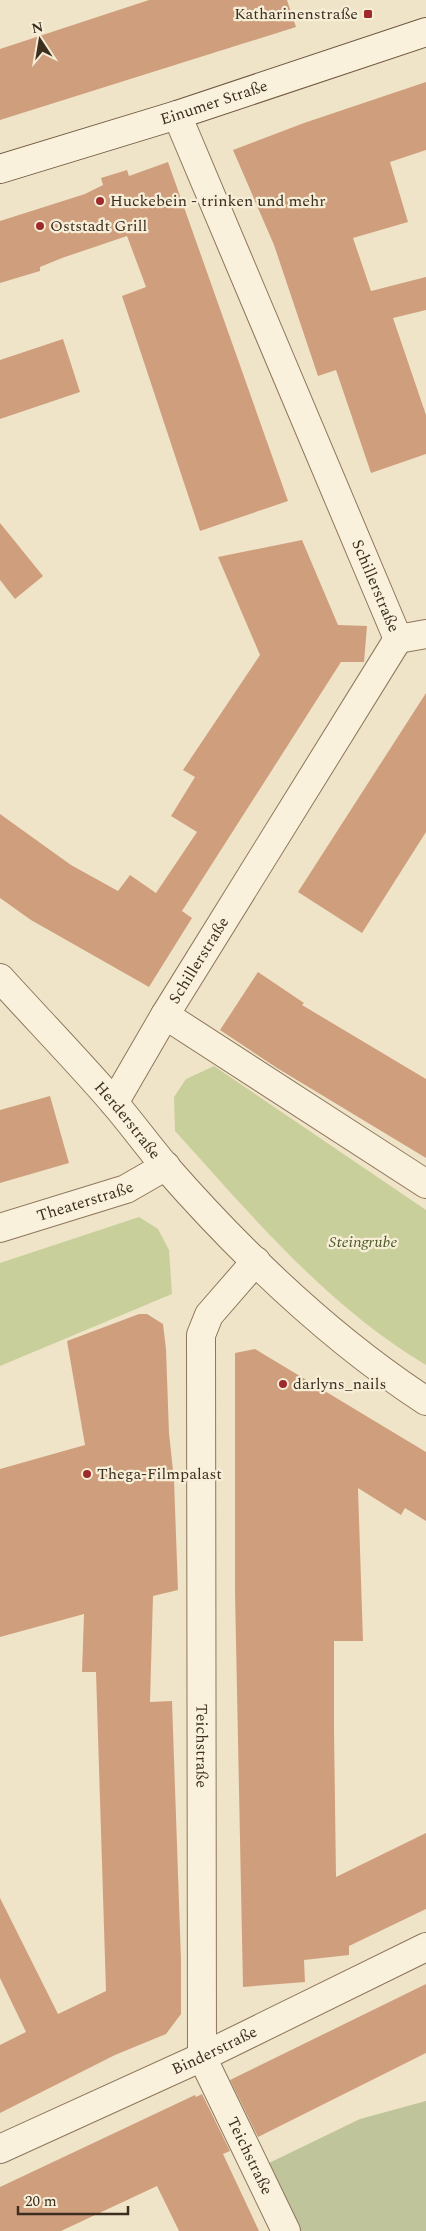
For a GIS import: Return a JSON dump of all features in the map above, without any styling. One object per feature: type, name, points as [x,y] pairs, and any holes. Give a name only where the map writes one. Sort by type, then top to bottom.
[{"type":"street","name":"Einumer Straße","points":[[0,169],[177,115],[426,32]]},
{"type":"street","name":"Schillerstraße","points":[[114,1103],[165,1015],[398,640],[177,115]]},
{"type":"street","points":[[398,640],[426,634]]},
{"type":"street","name":"Herderstraße","points":[[0,978],[114,1103],[166,1166],[256,1262]]},
{"type":"street","points":[[165,1015],[426,1184]]},
{"type":"street","name":"Theaterstraße","points":[[0,1228],[126,1189],[166,1166]]},
{"type":"street","points":[[256,1262],[312,1316],[398,1383],[426,1401]]},
{"type":"street","name":"Teichstraße","points":[[256,1262],[209,1315],[201,1335],[202,2057],[286,2231]]},
{"type":"street","name":"Binderstraße","points":[[0,2149],[202,2057],[426,1947]]},
{"type":"green space","name":"Steingrube","points":[[214,1066],[426,1210],[426,1365],[356,1316],[323,1287],[262,1227],[175,1131],[174,1097],[186,1079]]},
{"type":"green space","points":[[139,1217],[158,1229],[169,1250],[172,1294],[0,1366],[0,1263]]},
{"type":"green space","points":[[426,2101],[426,2231],[301,2231],[269,2163],[360,2119]]},
{"type":"building","points":[[149,0],[287,0],[296,27],[0,120],[0,49]]},
{"type":"building","points":[[426,82],[426,150],[390,162],[408,222],[353,238],[371,291],[426,277],[426,310],[393,318],[426,415],[426,454],[371,473],[336,370],[318,376],[274,245],[233,150],[304,123]]},
{"type":"building","points":[[168,162],[288,501],[200,531],[122,296],[146,287],[127,236],[62,258],[40,267],[40,271],[0,283],[0,221],[85,194],[103,185],[101,178],[127,170],[129,176]]},
{"type":"building","points":[[63,339],[80,392],[0,419],[0,360]]},
{"type":"building","points":[[0,523],[43,576],[15,599],[0,580]]},
{"type":"building","points":[[302,540],[338,625],[367,626],[364,662],[341,662],[182,911],[192,918],[149,987],[31,920],[0,898],[0,814],[71,865],[118,891],[130,875],[156,893],[197,832],[171,816],[195,777],[183,770],[260,655],[218,557]]},
{"type":"building","points":[[426,693],[426,832],[362,933],[298,892]]},
{"type":"building","points":[[258,972],[304,1003],[302,1005],[426,1079],[426,1158],[277,1068],[220,1030]]},
{"type":"building","points":[[50,1096],[69,1163],[0,1183],[0,1110]]},
{"type":"building","points":[[139,1314],[147,1314],[163,1324],[166,1349],[169,1433],[174,1480],[178,1590],[153,1596],[150,1702],[172,1701],[181,1960],[181,2014],[166,2034],[115,2055],[0,2113],[0,2045],[26,2032],[0,1978],[0,1898],[58,2014],[106,1991],[96,1672],[82,1672],[84,1614],[0,1637],[0,1469],[85,1445],[67,1341]]},
{"type":"building","points":[[255,1349],[426,1452],[426,1521],[405,1508],[401,1515],[358,1488],[363,1641],[334,1641],[334,1730],[336,1877],[426,1833],[426,1909],[349,1946],[349,1955],[304,1960],[305,1982],[243,1987],[235,1593],[235,1353]]},
{"type":"building","points":[[426,1984],[426,2053],[258,2137],[230,2080]]},
{"type":"building","points":[[202,2094],[230,2151],[223,2154],[259,2231],[179,2231],[157,2186],[61,2231],[0,2231],[0,2187],[195,2095],[196,2097]]},
{"type":"place","name":"Katharinenstraße","points":[[368,14]]},
{"type":"place","name":"Huckebein - trinken und mehr","points":[[100,201]]},
{"type":"place","name":"Oststadt Grill","points":[[40,226]]},
{"type":"place","name":"darlyns_nails","points":[[283,1384]]},
{"type":"place","name":"Thega-Filmpalast","points":[[87,1474]]}]
